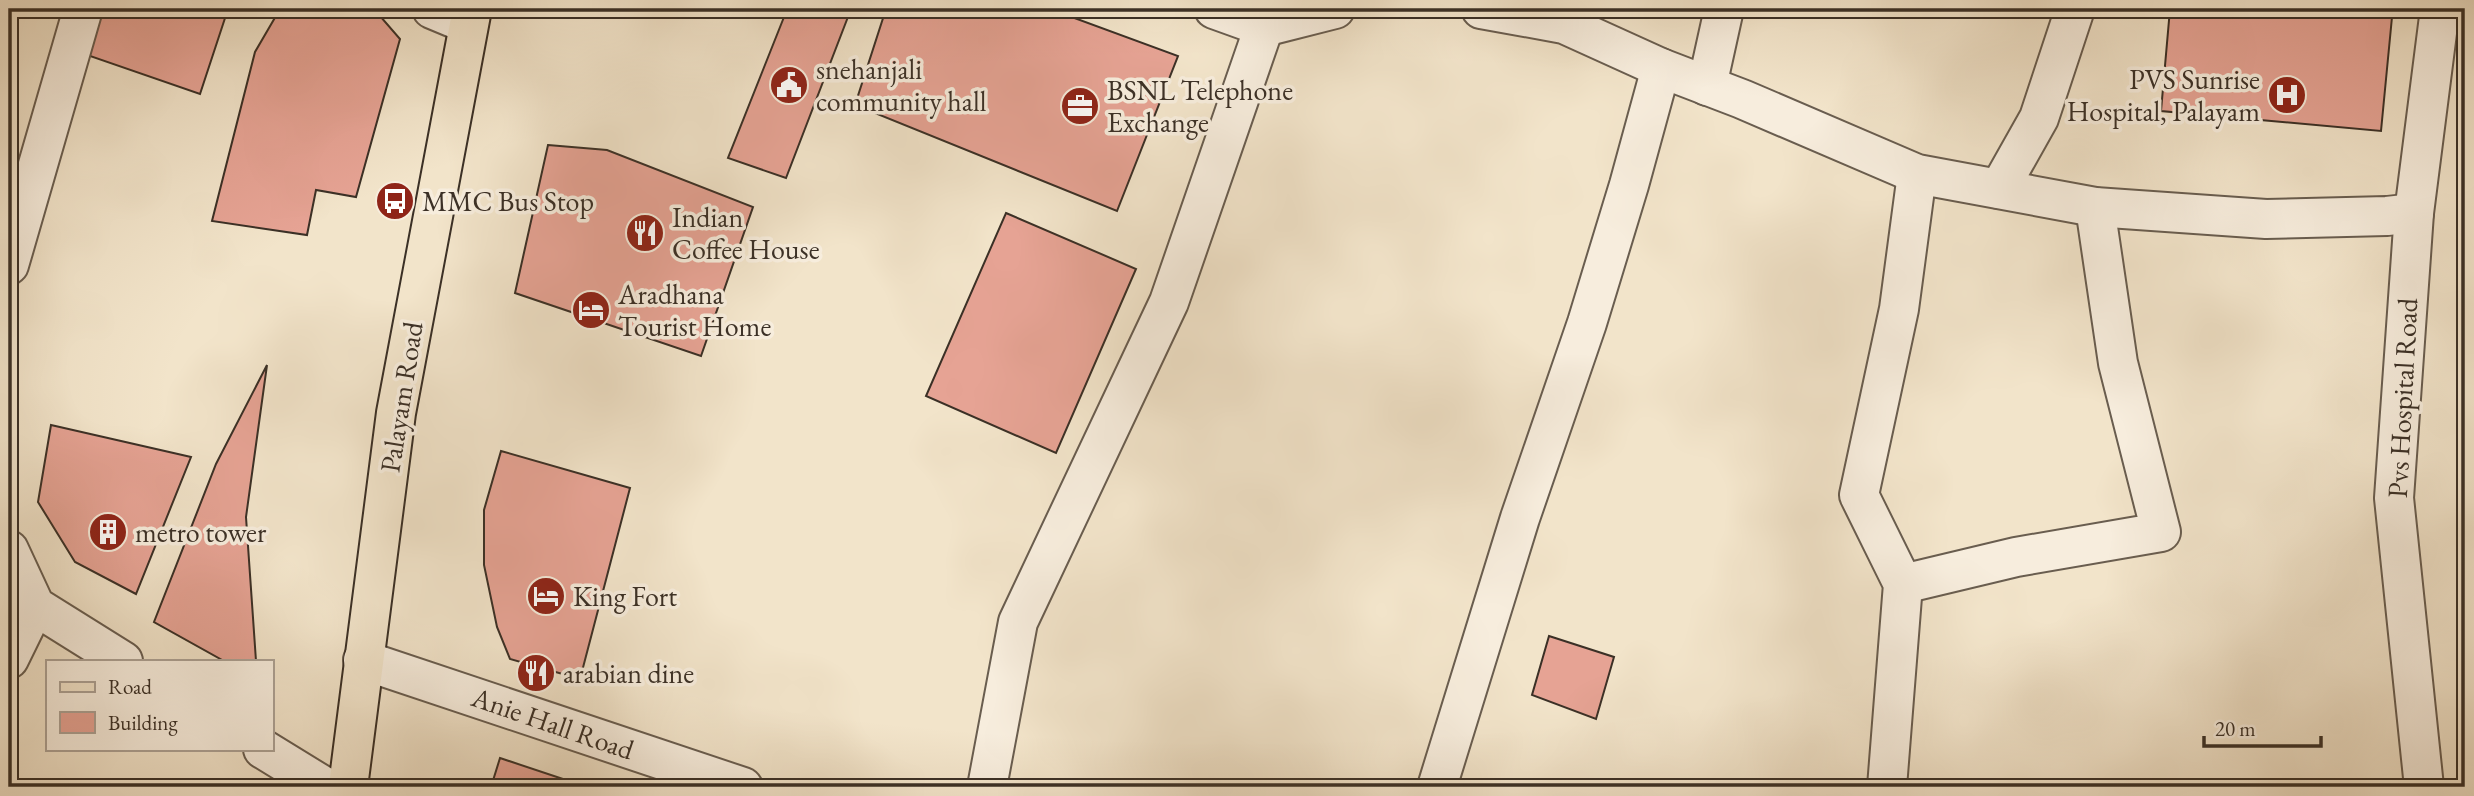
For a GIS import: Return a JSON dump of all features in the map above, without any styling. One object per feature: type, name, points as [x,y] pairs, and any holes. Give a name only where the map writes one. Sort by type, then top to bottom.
[{"type":"main road","name":"Palayam Road","points":[[348,787],[396,413],[470,17]]},
{"type":"street","points":[[9,265],[83,9]]},
{"type":"street","points":[[432,9],[470,17]]},
{"type":"street","points":[[1214,9],[1264,27],[1335,9]]},
{"type":"street","points":[[1480,9],[1564,24],[1661,68],[1917,174],[2095,206],[2266,219],[2414,213]]},
{"type":"street","points":[[1707,86],[1724,9]]},
{"type":"street","points":[[1999,189],[2039,118],[2075,9]]},
{"type":"street","name":"Pvs Hospital Road","points":[[2424,787],[2394,498],[2414,213],[2440,9]]},
{"type":"street","points":[[986,787],[1018,622],[1169,302],[1264,27]]},
{"type":"street","points":[[1437,787],[1520,519],[1587,323],[1661,68]]},
{"type":"street","points":[[1886,787],[1903,583],[1859,495],[1899,310],[1917,174]]},
{"type":"street","points":[[1903,583],[2017,557],[2161,533],[2118,363],[2095,206]]},
{"type":"street","points":[[9,550],[36,606],[121,660]]},
{"type":"street","points":[[9,659],[36,606]]},
{"type":"street","name":"Anie Hall Road","points":[[363,660],[743,787]]},
{"type":"street","points":[[266,750],[325,787]]},
{"type":"building","points":[[103,9],[228,9],[200,94],[87,55]]},
{"type":"building","points":[[280,9],[374,9],[400,39],[356,197],[316,190],[307,235],[212,221],[255,52]]},
{"type":"building","name":"snehanjali community hall","points":[[775,9],[851,9],[786,178],[728,158],[786,12]]},
{"type":"building","points":[[886,9],[1050,9],[1178,56],[1117,211],[855,105]]},
{"type":"building","points":[[2170,9],[2303,9],[2392,17],[2381,131],[2161,111]]},
{"type":"building","points":[[548,145],[607,150],[753,207],[701,356],[515,293]]},
{"type":"building","points":[[1006,213],[1136,269],[1056,453],[926,396]]},
{"type":"building","points":[[267,365],[246,517],[256,660],[222,660],[154,622],[216,464]]},
{"type":"building","name":"metro tower","points":[[51,425],[191,457],[136,594],[75,562],[38,502]]},
{"type":"building","name":"King Fort","points":[[501,451],[630,488],[580,679],[510,659],[497,627],[484,565],[484,510]]},
{"type":"building","points":[[1549,636],[1614,657],[1596,719],[1532,695]]},
{"type":"building","points":[[500,758],[587,787],[491,787]]},
{"type":"place","name":"snehanjali community hall","points":[[789,85]]},
{"type":"place","name":"PVS Sunrise Hospital, Palayam","points":[[2287,95]]},
{"type":"place","name":"BSNL Telephone Exchange","points":[[1080,106]]},
{"type":"place","name":"MMC Bus Stop","points":[[395,201]]},
{"type":"place","name":"Indian Coffee House","points":[[645,233]]},
{"type":"place","name":"Aradhana Tourist Home","points":[[591,310]]},
{"type":"place","name":"metro tower","points":[[108,532]]},
{"type":"place","name":"King Fort","points":[[546,596]]},
{"type":"place","name":"arabian dine","points":[[536,673]]}]
